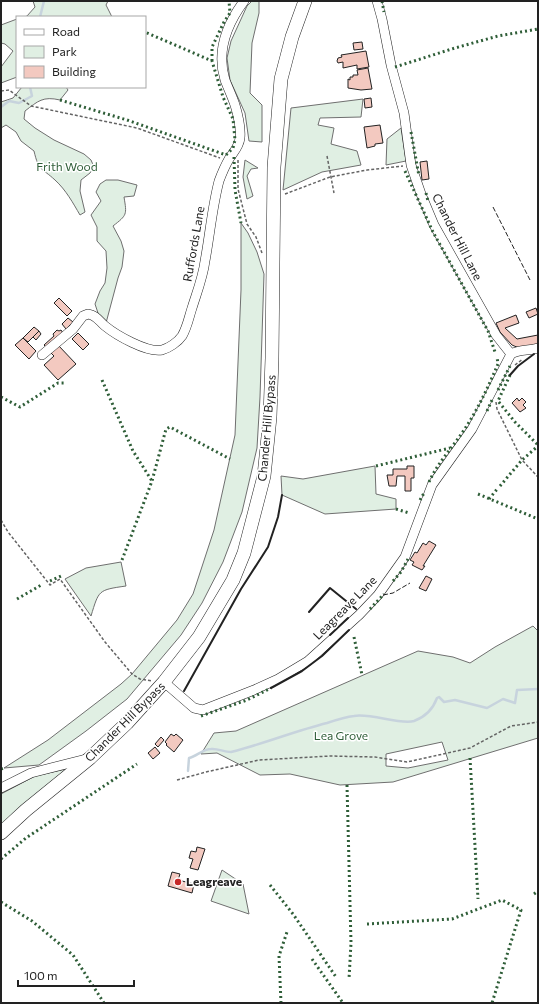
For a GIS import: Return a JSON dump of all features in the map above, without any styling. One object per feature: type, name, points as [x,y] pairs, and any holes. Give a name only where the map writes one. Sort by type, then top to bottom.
[{"type":"highway","name":"Chander Hill Bypass","points":[[1,833],[26,810],[90,758],[127,723],[164,682],[199,637],[233,580],[244,553],[264,476],[270,416],[274,167],[281,79],[292,37],[305,1]]},
{"type":"street","points":[[238,148],[240,136],[237,113],[225,80],[222,64],[222,46],[228,26],[244,1]]},
{"type":"street","name":"Chander Hill Lane","points":[[377,1],[391,65],[404,113],[411,165],[434,225],[496,336],[511,354]]},
{"type":"street","name":"Ruffords Lane","points":[[42,355],[73,329],[85,315],[88,314],[96,316],[104,326],[134,343],[154,350],[162,350],[171,346],[182,336],[202,278],[213,203],[221,174],[238,148]]},
{"type":"street","points":[[511,354],[518,350],[538,348]]},
{"type":"street","name":"Leagreave Lane","points":[[164,682],[194,708],[202,710],[278,679],[308,661],[358,615],[378,595],[405,557],[432,485],[472,429],[511,354]]},
{"type":"street","points":[[1,788],[31,773],[90,758]]},
{"type":"path","points":[[1,91],[9,90],[21,97],[31,106],[137,128],[222,158],[227,164]]},
{"type":"path","points":[[238,148],[238,189],[247,224],[256,237],[262,253]]},
{"type":"path","points":[[327,156],[334,193]]},
{"type":"path","points":[[273,198],[330,177],[367,170],[411,165]]},
{"type":"path","points":[[512,367],[523,360]]},
{"type":"path","points":[[496,400],[497,409],[522,460],[538,477]]},
{"type":"path","points":[[1,520],[44,579],[50,585],[60,580],[105,642],[132,674],[140,679]]},
{"type":"path","points":[[177,780],[259,760],[330,756],[375,757],[407,762],[470,748],[511,726],[538,722]]},
{"type":"green space","points":[[33,1],[108,1],[106,5],[112,16],[27,16],[35,7]]},
{"type":"green space","points":[[252,1],[259,1],[259,13],[252,43],[250,93],[262,105],[262,142],[249,141],[245,113],[230,80],[227,58],[231,41],[247,6]]},
{"type":"green space","points":[[16,19],[16,77],[1,83],[1,67],[13,51],[5,44],[1,43],[1,25]]},
{"type":"green space","name":"Frith Wood","points":[[21,88],[67,88],[68,90],[60,100],[45,99],[34,104],[25,111],[24,119],[54,140],[84,154],[91,160],[94,167],[90,173],[81,180],[80,191],[85,212],[80,215],[63,188],[39,166],[34,151],[21,141],[16,132],[6,125],[1,128],[1,102],[13,98]]},
{"type":"green space","points":[[363,99],[361,117],[320,118],[318,125],[334,128],[331,144],[357,151],[361,165],[322,172],[283,190],[291,108]]},
{"type":"green space","points":[[401,128],[406,161],[386,165],[387,139]]},
{"type":"green space","points":[[245,160],[258,168],[251,169],[247,176],[253,196],[247,199],[243,177]]},
{"type":"green space","points":[[106,180],[118,180],[137,185],[134,196],[124,197],[126,208],[125,214],[113,226],[121,241],[124,251],[122,267],[106,323],[99,316],[95,304],[105,283],[107,268],[106,251],[97,241],[97,227],[91,215],[101,201],[96,192],[100,184]]},
{"type":"green space","points":[[241,223],[248,233],[257,252],[264,274],[260,397],[257,448],[242,512],[223,562],[202,603],[181,635],[127,699],[39,765],[4,768],[48,740],[132,674],[177,620],[193,594],[214,530],[235,435],[241,290]]},
{"type":"green space","points":[[375,466],[376,494],[396,499],[396,509],[325,514],[282,495],[281,476],[303,479]]},
{"type":"green space","points":[[121,562],[126,586],[105,590],[101,593],[98,596],[91,616],[65,579],[86,568]]},
{"type":"green space","name":"Lea Grove","points":[[533,626],[538,631],[538,738],[393,782],[340,785],[290,774],[260,775],[217,753],[201,754],[214,733],[236,731],[418,651],[453,657],[470,663]],"holes":[[[442,742],[448,760],[408,768],[386,766],[386,754]]]},
{"type":"green space","points":[[66,769],[1,825],[1,794],[35,776]]},
{"type":"green space","points":[[222,870],[243,884],[249,914],[211,901]]},
{"type":"building","points":[[362,42],[363,49],[354,50],[353,43]]},
{"type":"building","points":[[366,51],[369,67],[357,69],[357,65],[343,68],[343,62],[338,63],[337,61],[338,58],[342,57],[341,55]]},
{"type":"building","points":[[368,68],[372,89],[361,90],[348,88],[348,79],[350,80],[350,77],[353,77],[353,75],[358,75],[357,70]]},
{"type":"building","points":[[371,98],[372,107],[365,108],[364,99]]},
{"type":"building","points":[[380,125],[383,143],[375,144],[375,146],[367,148],[364,127]]},
{"type":"building","points":[[427,161],[429,179],[422,180],[420,162]]},
{"type":"building","points":[[59,298],[72,311],[67,316],[54,303]]},
{"type":"building","points":[[536,308],[538,314],[529,318],[526,312]]},
{"type":"building","points":[[516,315],[519,323],[505,328],[517,339],[538,335],[538,344],[519,348],[512,345],[500,332],[496,323]]},
{"type":"building","points":[[68,318],[73,322],[66,329],[62,324]]},
{"type":"building","points":[[34,327],[39,331],[28,342],[23,338]]},
{"type":"building","points":[[57,330],[61,330],[63,333],[47,348],[44,345],[54,336],[53,334]]},
{"type":"building","points":[[39,331],[41,334],[36,340],[33,337]]},
{"type":"building","points":[[78,333],[89,344],[83,350],[72,339]]},
{"type":"building","points":[[23,338],[36,351],[29,359],[15,345]]},
{"type":"building","points":[[58,345],[76,364],[58,380],[44,365],[54,356],[50,352]]},
{"type":"building","points":[[517,398],[519,401],[522,398],[526,402],[523,405],[526,408],[520,412],[512,403]]},
{"type":"building","points":[[407,466],[414,466],[414,478],[411,478],[411,491],[405,491],[405,476],[397,476],[396,486],[389,486],[387,475],[393,475],[393,469],[407,469]]},
{"type":"building","points":[[429,541],[436,545],[422,570],[412,565],[414,562],[410,560],[415,552],[417,553],[423,543],[426,545]]},
{"type":"building","points":[[426,576],[432,579],[426,591],[419,588]]},
{"type":"building","points":[[171,734],[174,736],[176,734],[183,740],[174,752],[166,745],[167,744],[165,742]]},
{"type":"building","points":[[161,737],[164,740],[158,747],[155,744]]},
{"type":"building","points":[[155,747],[160,753],[153,759],[148,753]]},
{"type":"building","points":[[197,847],[205,849],[198,870],[190,868],[193,859],[189,858],[191,851],[196,852]]},
{"type":"building","name":"Leagreave","points":[[172,872],[180,874],[178,880],[194,884],[192,893],[168,886]]},
{"type":"waterway","points":[[40,16],[44,1]]},
{"type":"waterway","points":[[1,107],[9,101],[19,103],[32,96],[30,88]]},
{"type":"waterway","points":[[188,771],[189,758],[208,749],[231,752],[354,716],[369,716],[408,722],[414,721],[428,712],[439,697],[444,702],[455,700],[487,708],[503,699],[515,703],[517,690],[538,689]]},
{"type":"hedge","points":[[212,61],[212,47],[230,13],[229,1]]},
{"type":"hedge","points":[[382,1],[384,12]]},
{"type":"hedge","points":[[395,67],[498,36],[538,29]]},
{"type":"hedge","points":[[60,100],[127,120],[226,155],[233,148],[235,140],[233,119],[223,97],[212,61],[146,32]]},
{"type":"hedge","points":[[411,132],[419,176]]},
{"type":"hedge","points":[[234,157],[235,190],[241,223]]},
{"type":"hedge","points":[[405,171],[433,232],[488,331],[495,352]]},
{"type":"hedge","points":[[426,193],[428,201]]},
{"type":"hedge","points":[[429,482],[475,412],[498,364],[497,357]]},
{"type":"hedge","points":[[498,390],[510,366]]},
{"type":"hedge","points":[[510,375],[498,401],[515,422],[538,445]]},
{"type":"hedge","points":[[102,380],[133,451],[152,481]]},
{"type":"hedge","points":[[1,397],[20,407],[58,383],[65,383]]},
{"type":"hedge","points":[[487,411],[492,400]]},
{"type":"hedge","points":[[122,560],[152,481],[166,429],[170,427],[230,459]]},
{"type":"hedge","points":[[500,486],[522,460],[538,446]]},
{"type":"hedge","points":[[376,466],[450,448]]},
{"type":"hedge","points":[[489,499],[498,488]]},
{"type":"hedge","points":[[420,500],[424,493]]},
{"type":"hedge","points":[[478,494],[538,519]]},
{"type":"hedge","points":[[396,509],[409,513]]},
{"type":"hedge","points":[[393,581],[401,572],[408,559]]},
{"type":"hedge","points":[[50,581],[61,576]]},
{"type":"hedge","points":[[17,599],[43,584]]},
{"type":"hedge","points":[[370,609],[384,594]]},
{"type":"hedge","points":[[354,637],[362,675]]},
{"type":"hedge","points":[[201,716],[247,700],[271,688]]},
{"type":"hedge","points":[[470,758],[478,899]]},
{"type":"hedge","points":[[1,859],[26,838],[137,764]]},
{"type":"hedge","points":[[347,785],[351,943],[349,979]]},
{"type":"hedge","points":[[270,885],[293,914],[336,977]]},
{"type":"hedge","points":[[534,894],[538,891]]},
{"type":"hedge","points":[[367,924],[452,919],[502,900],[521,910],[492,1003]]},
{"type":"hedge","points":[[1,902],[32,921],[73,955],[104,1003]]},
{"type":"hedge","points":[[281,1003],[279,956],[287,932]]},
{"type":"hedge","points":[[312,959],[343,1003]]},
{"type":"fence","points":[[493,207],[530,280]]},
{"type":"fence","points":[[383,595],[393,593],[410,583]]},
{"type":"wall","points":[[510,375],[518,366],[534,354]]},
{"type":"wall","points":[[184,691],[241,589],[268,547],[278,517],[282,495]]},
{"type":"wall","points":[[309,612],[330,588],[356,609]]},
{"type":"wall","points":[[330,635],[348,618]]},
{"type":"wall","points":[[271,688],[302,671],[322,656],[349,630]]},
{"type":"place","name":"Leagreave","points":[[178,882]]}]
